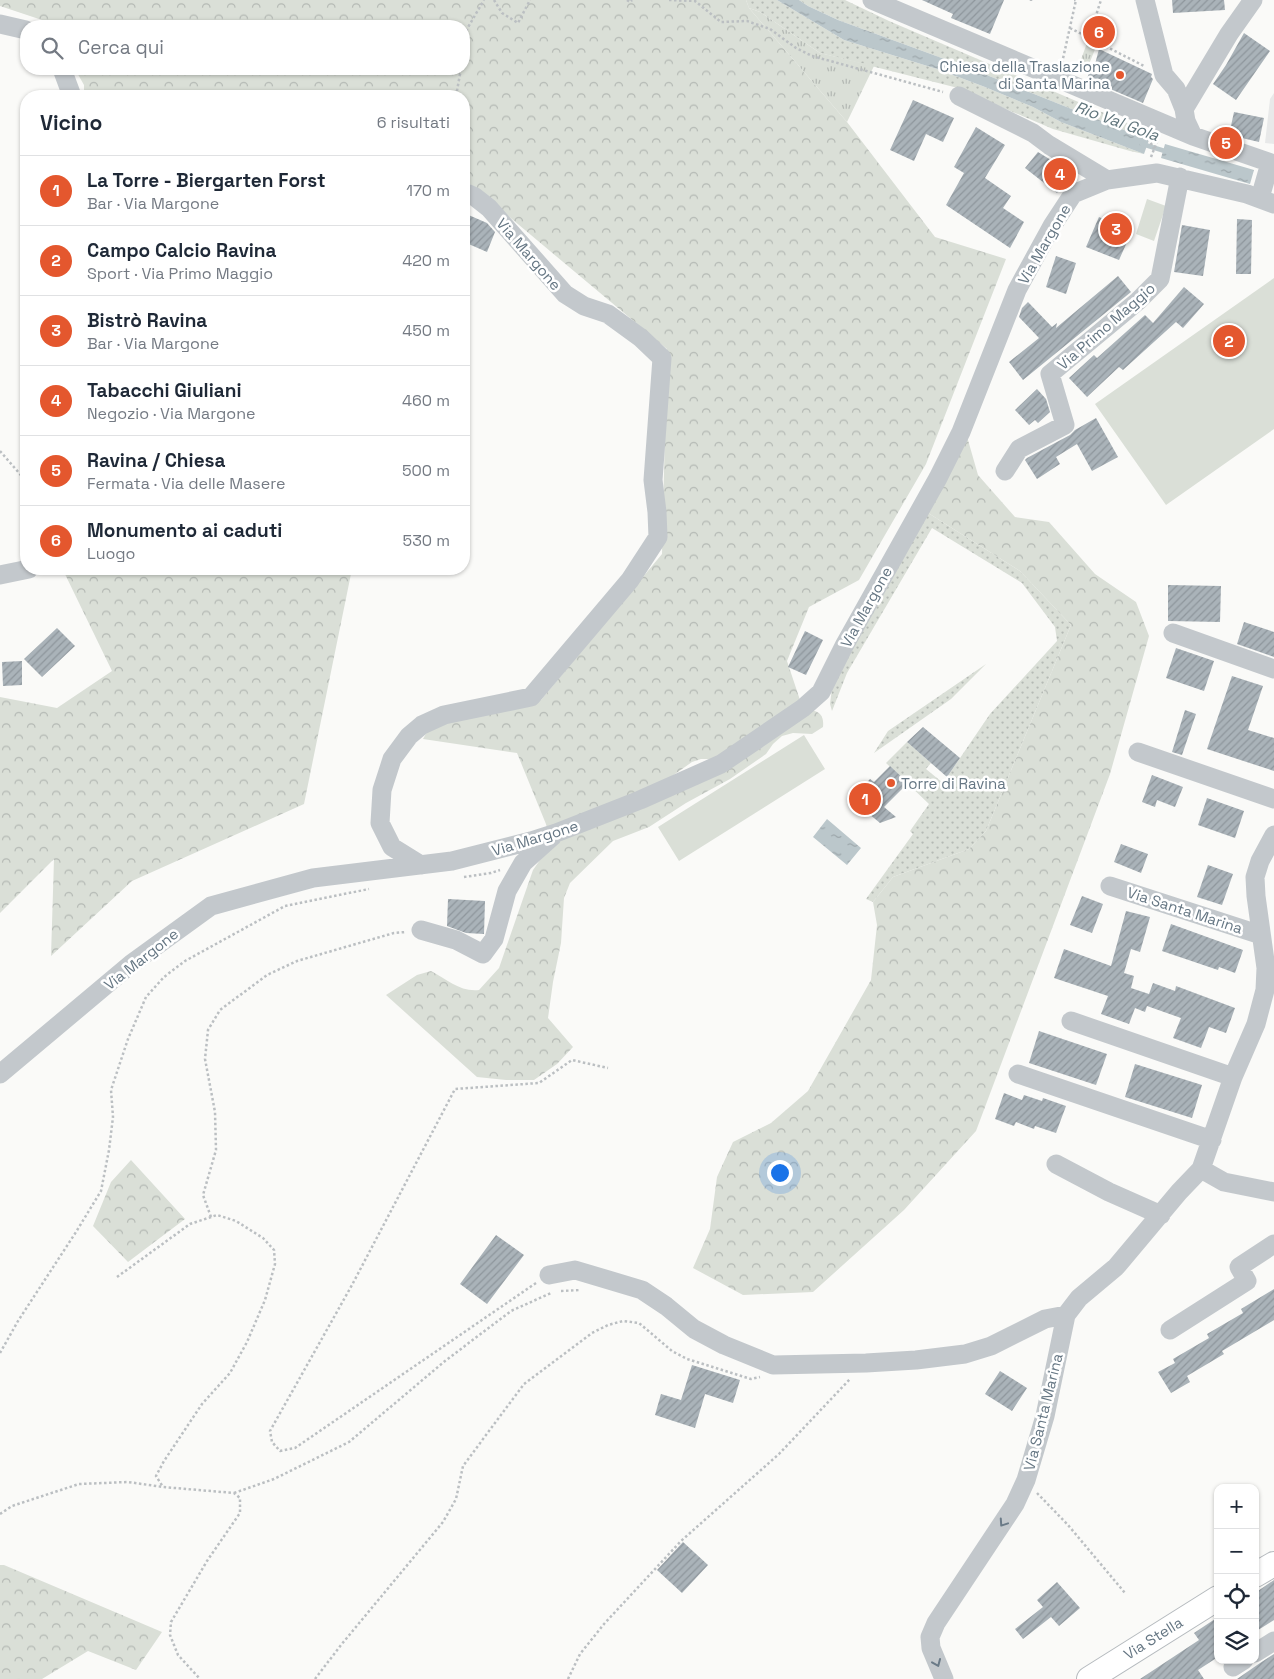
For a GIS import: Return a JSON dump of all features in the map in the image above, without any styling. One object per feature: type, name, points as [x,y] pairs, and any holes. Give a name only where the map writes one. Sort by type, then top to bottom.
[{"type":"main road","points":[[1257,1574],[1274,1564]]},
{"type":"main road","name":"Via Stella","points":[[1089,1679],[1214,1601]]},
{"type":"street","points":[[872,0],[901,6],[1059,80],[1193,136],[1268,182]]},
{"type":"street","points":[[1144,0],[1164,75],[1176,89],[1193,136]]},
{"type":"street","points":[[1184,109],[1229,34],[1253,0]]},
{"type":"street","points":[[0,24],[20,29]]},
{"type":"street","points":[[64,75],[70,90]]},
{"type":"street","points":[[959,96],[1033,133],[1106,180]]},
{"type":"street","name":"Via Margone","points":[[0,1074],[131,964],[211,906],[314,878],[452,861],[556,833],[640,800],[720,764],[803,708],[821,692],[942,471],[961,432],[1017,290],[1052,226],[1074,194],[1106,180],[1144,174],[1268,182]]},
{"type":"street","name":"Via Primo Maggio","points":[[1005,471],[1019,449],[1065,425],[1050,374],[1138,301],[1160,279],[1180,177]]},
{"type":"street","name":"Via Margone","points":[[421,865],[392,847],[380,823],[382,790],[392,759],[409,736],[422,725],[444,715],[531,697],[630,580],[658,537],[653,480],[662,358],[641,338],[608,314],[584,306],[565,294],[489,208],[470,195]]},
{"type":"street","points":[[0,575],[20,571]]},
{"type":"street","points":[[1173,633],[1274,669]]},
{"type":"street","points":[[1138,752],[1274,800]]},
{"type":"street","points":[[421,930],[456,940],[483,954],[494,939],[507,891],[523,863],[556,833]]},
{"type":"street","name":"Via Santa Marina","points":[[944,1679],[931,1648],[930,1637],[936,1622],[1015,1504],[1026,1480],[1045,1416],[1066,1315],[1079,1298],[1116,1267],[1179,1192],[1201,1169],[1233,1077],[1256,1024],[1265,990],[1266,968],[1255,876],[1260,861],[1274,835]]},
{"type":"street","name":"Via Santa Marina","points":[[1110,886],[1261,935]]},
{"type":"street","points":[[1071,1021],[1233,1077]]},
{"type":"street","points":[[1018,1074],[1212,1140]]},
{"type":"street","points":[[1056,1164],[1109,1192],[1161,1215]]},
{"type":"street","points":[[1201,1169],[1224,1182],[1274,1192]]},
{"type":"street","points":[[1170,1330],[1247,1281],[1239,1267],[1274,1244]]},
{"type":"street","points":[[549,1276],[575,1270],[642,1290],[666,1306],[694,1329],[716,1341],[773,1365],[866,1363],[916,1360],[965,1354],[1000,1342],[1045,1319],[1066,1315]]},
{"type":"street","points":[[1259,1651],[1274,1642]]},
{"type":"path","points":[[470,26],[484,0]]},
{"type":"path","points":[[494,0],[502,13],[518,23],[530,0]]},
{"type":"path","points":[[627,0],[630,2],[632,0]]},
{"type":"path","points":[[669,0],[695,1],[721,22],[747,21],[770,30],[796,48],[812,56],[959,96]]},
{"type":"path","points":[[1059,80],[1076,0],[1074,0]]},
{"type":"path","points":[[1089,37],[1101,0]]},
{"type":"path","points":[[1070,28],[1110,50],[1164,75]]},
{"type":"path","points":[[457,90],[460,75]]},
{"type":"path","points":[[1150,140],[1154,149]]},
{"type":"path","points":[[1151,156],[1157,142]]},
{"type":"path","points":[[0,451],[20,474]]},
{"type":"path","points":[[456,877],[491,873],[523,863]]},
{"type":"path","points":[[0,1353],[18,1321],[101,1191],[113,1117],[111,1090],[128,1039],[146,997],[164,977],[185,961],[285,906],[374,888]]},
{"type":"path","points":[[211,1217],[203,1195],[216,1150],[215,1112],[205,1059],[208,1030],[220,1010],[267,975],[297,961],[394,933],[421,930]]},
{"type":"path","points":[[549,1276],[527,1288],[295,1448],[280,1451],[272,1442],[270,1431],[352,1285],[455,1089],[539,1083],[572,1060],[608,1068]]},
{"type":"path","points":[[117,1277],[190,1224],[217,1215],[236,1221],[263,1238],[274,1250],[275,1264],[265,1300],[247,1342],[230,1373],[202,1404],[164,1461],[156,1476],[163,1487]]},
{"type":"path","points":[[0,1514],[12,1506],[79,1484],[128,1482],[234,1493],[274,1479],[349,1442],[445,1360],[511,1311],[554,1291],[588,1290]]},
{"type":"path","points":[[315,1679],[347,1637],[443,1522],[456,1499],[463,1466],[524,1384],[592,1333],[608,1325],[623,1321],[639,1322],[672,1351],[687,1359],[751,1379],[777,1373],[786,1364]]},
{"type":"path","points":[[568,1679],[580,1654],[604,1624],[674,1548],[779,1454],[866,1363]]},
{"type":"path","points":[[1026,1480],[1068,1525],[1125,1594]]},
{"type":"path","points":[[200,1679],[178,1655],[170,1635],[171,1622],[207,1561],[240,1512],[240,1498],[234,1493]]},
{"type":"shaded area","points":[[1274,93],[1274,144],[1265,143],[1270,99]]},
{"type":"green space","points":[[0,0],[746,0],[749,8],[847,122],[935,237],[1006,259],[926,464],[859,580],[809,607],[787,661],[801,703],[718,759],[701,759],[692,762],[651,791],[548,829],[517,753],[423,739],[428,730],[446,720],[541,700],[662,554],[667,349],[470,184],[470,90],[84,90],[84,85],[78,75],[470,75],[470,20],[42,20],[0,6]]},
{"type":"green space","points":[[746,0],[777,0],[844,40],[937,69],[985,87],[1033,107],[1061,122],[1144,154],[1053,129],[954,87],[820,53],[760,12],[749,8]]},
{"type":"green space","points":[[799,0],[845,0],[889,21],[1139,128],[1149,140],[969,68],[838,20]]},
{"type":"green space","points":[[749,8],[760,12],[820,53],[874,66],[847,122]]},
{"type":"green space","points":[[1087,43],[1096,47],[1087,69],[1079,65]]},
{"type":"green space","points":[[1147,199],[1166,206],[1154,241],[1136,234]]},
{"type":"green space","points":[[1274,278],[1274,429],[1166,505],[1095,404]]},
{"type":"green space","points":[[966,433],[978,475],[1015,517],[1049,522],[1095,574],[1136,602],[1149,636],[1110,774],[976,1131],[904,1210],[813,1292],[743,1295],[693,1268],[710,1229],[717,1177],[733,1142],[771,1123],[808,1091],[871,980],[877,925],[873,902],[893,877],[969,849],[986,831],[1071,625],[1020,571],[925,511]]},
{"type":"green space","points":[[925,511],[1020,571],[1071,625],[986,831],[969,849],[893,877],[873,902],[866,899],[913,834],[910,831],[929,804],[886,763],[907,742],[931,763],[926,769],[943,783],[990,714],[1057,641],[1055,627],[1022,583],[932,528],[847,673],[832,711],[830,704],[832,688]]},
{"type":"green space","points":[[65,575],[351,575],[304,804],[132,881],[51,956],[54,859],[0,913],[0,697],[57,708],[112,671]]},
{"type":"green space","points":[[986,664],[951,699],[874,753],[888,731]]},
{"type":"green space","points":[[811,710],[821,716],[823,727],[812,734],[793,733],[782,736],[766,754],[730,779],[686,803],[649,827],[613,841],[570,883],[564,898],[561,943],[548,1018],[573,1047],[557,1064],[534,1080],[477,1077],[386,995],[417,975],[431,971],[460,987],[479,990],[499,968],[533,870],[549,847]]},
{"type":"green space","points":[[804,735],[825,769],[679,861],[658,827]]},
{"type":"green space","points":[[131,1160],[185,1219],[128,1262],[93,1226],[111,1182]]},
{"type":"green space","points":[[0,1565],[4,1565],[162,1632],[136,1670],[88,1651],[42,1679],[0,1679]]},
{"type":"water","points":[[777,0],[799,0],[838,20],[969,68],[1149,140],[1144,154],[1061,122],[1033,107],[985,87],[937,69],[844,40]]},
{"type":"water","points":[[1165,144],[1254,170],[1250,184],[1161,158]]},
{"type":"water","points":[[827,819],[861,848],[847,865],[813,837]]},
{"type":"building","points":[[922,0],[1004,0],[990,34],[951,18],[953,14]]},
{"type":"building","points":[[1172,0],[1224,0],[1225,10],[1173,13]]},
{"type":"building","points":[[1244,33],[1270,51],[1236,100],[1213,84]]},
{"type":"building","name":"Chiesa della Traslazione di Santa Marina","points":[[1099,49],[1152,74],[1151,77],[1153,79],[1143,103],[1087,79],[1091,67],[1094,68]]},
{"type":"building","points":[[913,100],[954,118],[943,142],[926,134],[914,161],[890,150]]},
{"type":"building","points":[[1234,112],[1264,118],[1259,142],[1229,135]]},
{"type":"building","points":[[976,127],[1005,145],[985,178],[1011,196],[1003,208],[1024,222],[1010,248],[946,205],[964,173],[954,167]]},
{"type":"building","points":[[1038,152],[1072,173],[1057,193],[1025,168]]},
{"type":"building","points":[[470,216],[487,223],[495,232],[487,252],[470,245]]},
{"type":"building","points":[[1099,217],[1132,231],[1119,260],[1086,247]]},
{"type":"building","points":[[1237,219],[1252,220],[1251,274],[1236,274]]},
{"type":"building","points":[[1182,225],[1210,230],[1203,276],[1174,272]]},
{"type":"building","points":[[1056,256],[1076,263],[1066,294],[1046,287]]},
{"type":"building","points":[[1118,276],[1131,292],[1023,380],[1009,362],[1039,338],[1019,317],[1022,308],[1028,302],[1052,327],[1057,323],[1056,328]]},
{"type":"building","points":[[1184,287],[1204,304],[1183,328],[1176,322],[1123,370],[1119,367],[1087,397],[1069,378],[1094,355],[1097,358],[1145,315],[1153,323]]},
{"type":"building","points":[[1037,389],[1046,399],[1050,412],[1038,423],[1035,420],[1029,425],[1015,410]]},
{"type":"building","points":[[1096,418],[1118,457],[1092,471],[1077,444],[1056,457],[1060,464],[1037,479],[1025,460]]},
{"type":"building","points":[[1168,585],[1221,586],[1220,622],[1168,621]]},
{"type":"building","points":[[1244,622],[1274,632],[1274,657],[1237,644]]},
{"type":"building","points":[[57,628],[75,646],[42,677],[24,659]]},
{"type":"building","points":[[805,631],[823,640],[806,675],[788,667]]},
{"type":"building","points":[[1176,648],[1214,661],[1204,691],[1166,678]]},
{"type":"building","points":[[22,661],[22,685],[3,686],[2,662]]},
{"type":"building","points":[[1232,676],[1263,686],[1248,730],[1274,738],[1274,771],[1207,749]]},
{"type":"building","points":[[1185,710],[1196,714],[1182,755],[1172,752]]},
{"type":"building","points":[[923,727],[960,758],[947,777],[907,742]]},
{"type":"building","points":[[890,766],[908,783],[884,807],[896,817],[880,823],[851,799],[870,779],[874,782]]},
{"type":"building","points":[[1152,775],[1183,787],[1175,807],[1157,800],[1155,807],[1142,802]]},
{"type":"building","points":[[1207,798],[1244,811],[1235,838],[1198,825]]},
{"type":"building","points":[[1121,844],[1148,854],[1141,873],[1114,862]]},
{"type":"building","points":[[1208,865],[1233,874],[1222,905],[1197,897]]},
{"type":"building","points":[[1082,896],[1103,904],[1092,933],[1070,925]]},
{"type":"building","points":[[448,899],[485,901],[484,934],[466,933],[447,926]]},
{"type":"building","points":[[1126,911],[1150,917],[1140,952],[1131,949],[1124,973],[1134,976],[1131,988],[1149,994],[1153,983],[1175,991],[1176,986],[1235,1008],[1226,1033],[1209,1027],[1201,1048],[1173,1038],[1181,1018],[1147,1006],[1145,1012],[1135,1008],[1129,1024],[1101,1014],[1108,996],[1054,978],[1064,949],[1111,966]]},
{"type":"building","points":[[1171,924],[1243,950],[1235,973],[1219,967],[1218,970],[1162,951]]},
{"type":"building","points":[[1039,1031],[1107,1054],[1096,1085],[1029,1063]]},
{"type":"building","points":[[1135,1064],[1202,1085],[1192,1118],[1125,1097]]},
{"type":"building","points":[[1004,1093],[1022,1100],[1024,1095],[1042,1101],[1043,1098],[1066,1106],[1056,1133],[1035,1126],[1034,1129],[1016,1122],[1014,1126],[995,1119]]},
{"type":"building","points":[[496,1235],[524,1255],[487,1304],[460,1284]]},
{"type":"building","points":[[1274,1289],[1274,1320],[1222,1351],[1224,1354],[1187,1376],[1190,1382],[1171,1393],[1158,1372],[1175,1363],[1173,1359],[1209,1338],[1207,1334],[1243,1313],[1241,1309]]},
{"type":"building","points":[[692,1365],[740,1380],[733,1403],[705,1394],[695,1428],[655,1415],[661,1394],[681,1400]]},
{"type":"building","points":[[1000,1371],[1027,1388],[1012,1411],[985,1394]]},
{"type":"building","points":[[683,1542],[708,1565],[682,1593],[657,1570]]},
{"type":"building","points":[[1274,1580],[1274,1620],[1259,1629],[1259,1619],[1259,1590]]},
{"type":"building","points":[[1057,1582],[1080,1608],[1059,1626],[1051,1617],[1023,1639],[1015,1629],[1043,1607],[1037,1600]]},
{"type":"building","points":[[1214,1620],[1214,1660],[1198,1670],[1204,1679],[1140,1679],[1199,1640],[1194,1633]]},
{"type":"building","points":[[1274,1654],[1274,1679],[1237,1679],[1259,1664]]},
{"type":"waterway","name":"Rio Val Gola","points":[[1142,144],[1168,152]]},
{"type":"place","name":"Monumento ai caduti","points":[[1099,32]]},
{"type":"place","name":"Chiesa della Traslazione di Santa Marina","points":[[1120,75]]},
{"type":"place","name":"Ravina / Chiesa","points":[[1226,143]]},
{"type":"place","name":"Tabacchi Giuliani","points":[[1060,174]]},
{"type":"place","name":"Bistrò Ravina","points":[[1116,229]]},
{"type":"place","name":"Campo Calcio Ravina","points":[[1229,341]]},
{"type":"place","name":"Torre di Ravina","points":[[891,783]]},
{"type":"place","name":"La Torre - Biergarten Forst","points":[[865,799]]}]
